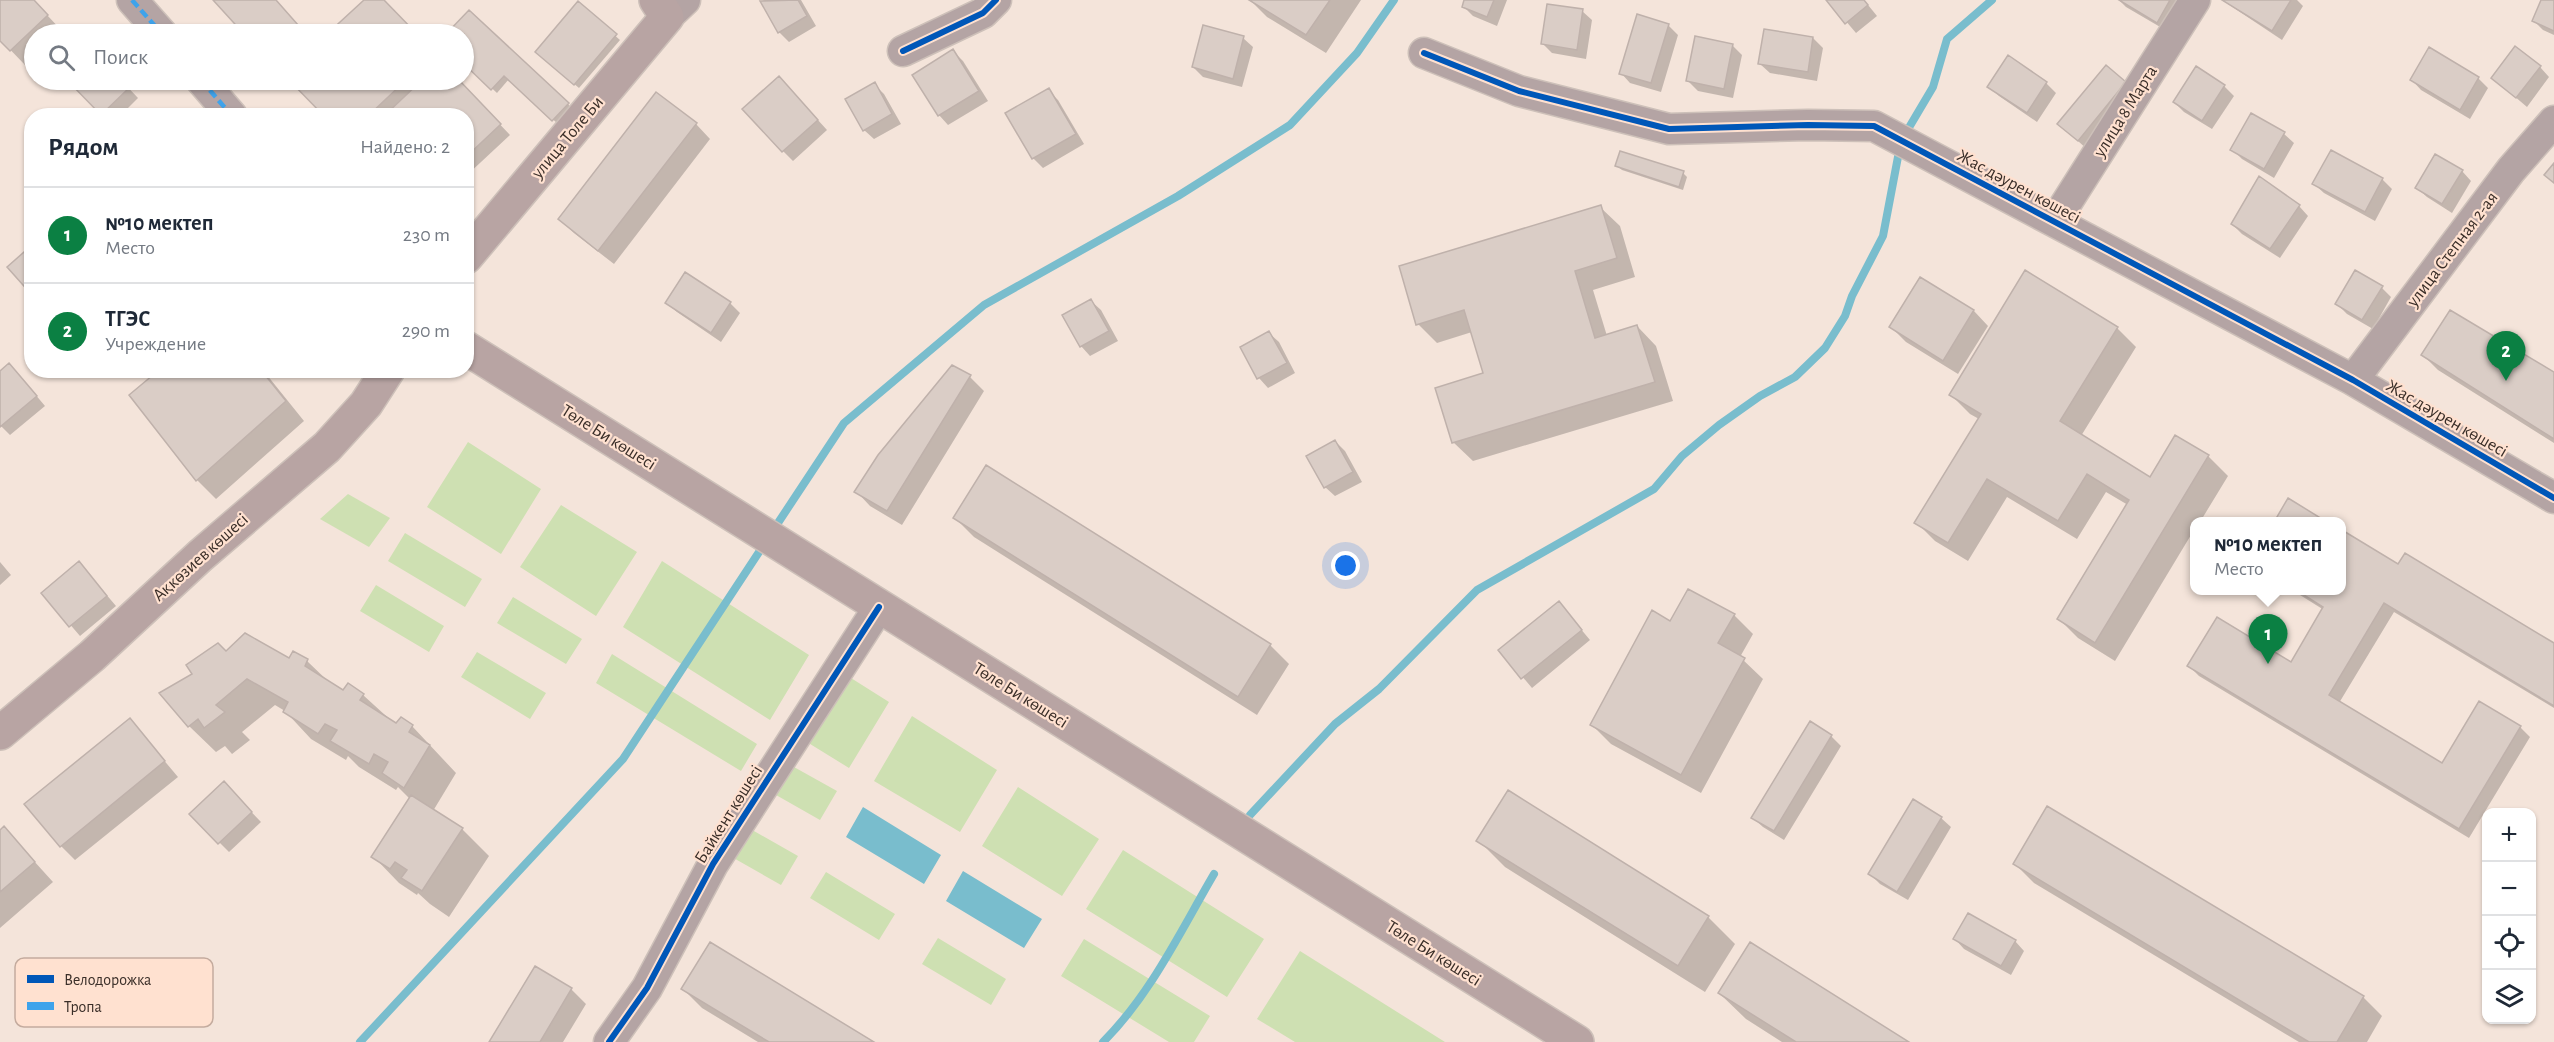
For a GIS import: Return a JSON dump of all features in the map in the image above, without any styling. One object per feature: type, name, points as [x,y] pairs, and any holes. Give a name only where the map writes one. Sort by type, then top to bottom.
[{"type":"main road","name":"улица Толе Би","points":[[474,247],[669,6]]},
{"type":"main road","name":"Төле Би көшесі","points":[[474,353],[1576,1042]]},
{"type":"main road","name":"Ақкөзиев көшесі","points":[[0,733],[92,656],[200,556],[327,447],[366,404],[383,378]]},
{"type":"street","points":[[132,0],[153,24]]},
{"type":"street","points":[[903,51],[983,13],[996,0]]},
{"type":"street","name":"улица 8 Марта","points":[[2055,221],[2194,0]]},
{"type":"street","name":"Жас дәурен көшесі","points":[[1424,53],[1519,91],[1670,129],[1808,125],[1874,126],[2353,380],[2554,498]]},
{"type":"street","points":[[210,90],[225,108]]},
{"type":"street","name":"улица Степная 2-ая","points":[[2353,380],[2511,170],[2554,121]]},
{"type":"street","points":[[1847,140],[1943,171]]},
{"type":"street","name":"Байкент көшесі","points":[[609,1042],[647,988],[713,864],[879,607]]},
{"type":"green space","points":[[468,442],[541,489],[501,554],[427,507]]},
{"type":"green space","points":[[348,494],[390,518],[369,547],[320,519]]},
{"type":"green space","points":[[561,505],[637,552],[596,616],[520,567]]},
{"type":"green space","points":[[405,533],[482,579],[465,607],[388,561]]},
{"type":"green space","points":[[662,561],[809,655],[770,720],[623,627]]},
{"type":"green space","points":[[376,585],[444,626],[429,652],[360,611]]},
{"type":"green space","points":[[513,597],[582,639],[566,664],[497,623]]},
{"type":"green space","points":[[477,652],[546,693],[530,719],[461,677]]},
{"type":"green space","points":[[612,654],[757,744],[741,771],[596,683]]},
{"type":"green space","points":[[843,673],[889,702],[849,768],[802,739]]},
{"type":"green space","points":[[912,716],[997,770],[960,832],[874,781]]},
{"type":"green space","points":[[785,762],[837,791],[820,820],[769,791]]},
{"type":"green space","points":[[1018,787],[1099,839],[1062,896],[982,846]]},
{"type":"green space","points":[[747,827],[798,856],[781,885],[730,856]]},
{"type":"green space","points":[[1123,850],[1264,939],[1227,997],[1086,909]]},
{"type":"green space","points":[[826,872],[895,914],[879,940],[810,898]]},
{"type":"green space","points":[[938,938],[1006,979],[991,1005],[922,964]]},
{"type":"green space","points":[[1084,939],[1210,1016],[1194,1042],[1169,1042],[1061,976]]},
{"type":"green space","points":[[1300,951],[1445,1042],[1295,1042],[1257,1019]]},
{"type":"water","points":[[863,807],[941,855],[924,884],[846,837]]},
{"type":"water","points":[[963,871],[1042,919],[1024,948],[946,901]]},
{"type":"building","points":[[0,0],[34,0],[48,15],[38,24],[24,24],[24,38],[10,51],[0,41]]},
{"type":"building","points":[[213,0],[276,0],[297,24],[235,24]]},
{"type":"building","points":[[364,0],[384,0],[407,24],[338,24]]},
{"type":"building","points":[[798,0],[807,16],[778,33],[760,1]]},
{"type":"building","points":[[1249,0],[1330,0],[1306,35]]},
{"type":"building","points":[[1464,0],[1494,0],[1487,17],[1462,7]]},
{"type":"building","points":[[1826,0],[1864,0],[1868,5],[1845,24]]},
{"type":"building","points":[[2119,0],[2170,0],[2157,23]]},
{"type":"building","points":[[2222,0],[2291,0],[2272,31]]},
{"type":"building","points":[[2541,0],[2554,0],[2554,31],[2532,21]]},
{"type":"building","points":[[578,1],[617,34],[574,85],[535,52]]},
{"type":"building","points":[[1547,4],[1583,9],[1577,50],[1541,44]]},
{"type":"building","points":[[469,10],[569,103],[552,121],[504,76],[491,90],[474,74],[474,24],[456,24]]},
{"type":"building","points":[[1637,14],[1669,24],[1651,83],[1619,74]]},
{"type":"building","points":[[1203,25],[1244,36],[1233,79],[1192,67]]},
{"type":"building","points":[[1764,29],[1813,37],[1808,72],[1758,64]]},
{"type":"building","points":[[1695,36],[1733,44],[1724,89],[1686,81]]},
{"type":"building","points":[[2515,46],[2541,66],[2516,98],[2491,78]]},
{"type":"building","points":[[2429,47],[2479,77],[2460,110],[2410,80]]},
{"type":"building","points":[[953,49],[979,91],[938,116],[912,75]]},
{"type":"building","points":[[2008,55],[2047,82],[2027,113],[1987,87]]},
{"type":"building","points":[[2106,65],[2126,82],[2078,141],[2057,124]]},
{"type":"building","points":[[2196,66],[2225,85],[2202,121],[2173,102]]},
{"type":"building","points":[[779,76],[818,120],[782,152],[742,109]]},
{"type":"building","points":[[875,82],[892,114],[863,131],[845,99]]},
{"type":"building","points":[[1049,88],[1076,134],[1032,159],[1005,113]]},
{"type":"building","points":[[77,90],[127,90],[108,108],[94,108]]},
{"type":"building","points":[[299,90],[395,90],[376,108],[316,108]]},
{"type":"building","points":[[411,90],[469,90],[501,124],[474,149],[474,108],[392,108]]},
{"type":"building","points":[[656,92],[697,123],[598,251],[558,219]]},
{"type":"building","points":[[2251,113],[2285,132],[2264,169],[2230,150]]},
{"type":"building","points":[[2331,150],[2383,178],[2365,212],[2312,184]]},
{"type":"building","points":[[1620,151],[1684,171],[1679,187],[1615,166]]},
{"type":"building","points":[[2435,154],[2463,170],[2442,204],[2415,188]]},
{"type":"building","points":[[2554,163],[2554,183],[2544,175]]},
{"type":"building","points":[[2259,176],[2300,205],[2270,249],[2231,224]]},
{"type":"building","points":[[1601,205],[1617,258],[1575,271],[1595,338],[1637,325],[1655,382],[1452,443],[1435,388],[1483,373],[1464,310],[1416,325],[1399,266]]},
{"type":"building","points":[[24,252],[24,286],[7,267]]},
{"type":"building","points":[[2025,270],[2118,327],[2060,421],[2150,477],[2175,435],[2209,455],[2095,643],[2057,619],[2129,500],[2087,474],[2058,521],[1987,479],[1948,543],[1914,523],[1981,414],[1949,395]]},
{"type":"building","points":[[2355,270],[2383,286],[2362,320],[2335,304]]},
{"type":"building","points":[[685,272],[731,302],[711,333],[665,303]]},
{"type":"building","points":[[1920,277],[1974,310],[1943,361],[1889,327]]},
{"type":"building","points":[[1091,299],[1109,331],[1080,347],[1062,315]]},
{"type":"building","points":[[2450,310],[2554,372],[2554,439],[2421,355]]},
{"type":"building","points":[[1269,331],[1287,363],[1257,379],[1240,347]]},
{"type":"building","points":[[9,363],[37,396],[0,427],[0,371]]},
{"type":"building","points":[[952,365],[971,375],[887,511],[854,492],[878,455]]},
{"type":"building","points":[[149,378],[267,378],[286,401],[196,481],[129,395]]},
{"type":"building","points":[[1335,440],[1353,472],[1324,488],[1306,456]]},
{"type":"building","points":[[986,465],[1271,644],[1238,697],[953,518]]},
{"type":"building","points":[[2288,498],[2319,517],[2277,517]]},
{"type":"building","points":[[2346,532],[2398,564],[2405,553],[2554,643],[2554,706],[2384,603],[2329,695],[2442,763],[2479,701],[2521,726],[2459,829],[2187,666],[2217,617],[2291,662],[2323,607],[2304,595],[2346,595]]},
{"type":"building","points":[[79,561],[107,596],[69,627],[41,593]]},
{"type":"building","points":[[1688,589],[1735,614],[1718,643],[1745,658],[1681,775],[1590,725],[1652,610],[1670,621]]},
{"type":"building","points":[[1559,601],[1582,630],[1521,679],[1498,650]]},
{"type":"building","points":[[245,633],[289,658],[293,651],[308,659],[305,666],[343,690],[348,683],[364,694],[360,700],[396,723],[401,717],[413,725],[409,732],[430,745],[404,788],[382,773],[388,762],[374,754],[369,764],[330,741],[337,730],[325,724],[318,734],[283,712],[288,702],[247,679],[216,705],[225,712],[204,728],[198,719],[188,727],[159,693],[192,674],[186,665],[218,643],[226,651]]},
{"type":"building","points":[[130,718],[165,761],[60,847],[24,804]]},
{"type":"building","points":[[1810,721],[1832,735],[1774,831],[1751,818]]},
{"type":"building","points":[[224,781],[252,812],[218,844],[189,814]]},
{"type":"building","points":[[1508,790],[1709,916],[1678,966],[1476,841]]},
{"type":"building","points":[[411,795],[463,828],[422,891],[401,878],[407,870],[395,862],[390,869],[371,857]]},
{"type":"building","points":[[1913,799],[1942,817],[1897,892],[1868,874]]},
{"type":"building","points":[[2047,806],[2364,996],[2337,1042],[2309,1042],[2013,864]]},
{"type":"building","points":[[4,826],[35,862],[0,892],[0,830]]},
{"type":"building","points":[[1968,913],[2016,940],[2001,966],[1953,939]]},
{"type":"building","points":[[710,942],[874,1042],[769,1042],[681,989]]},
{"type":"building","points":[[1750,942],[1909,1042],[1796,1042],[1718,993]]},
{"type":"building","points":[[535,966],[572,988],[540,1042],[489,1042]]},
{"type":"waterway","points":[[772,532],[844,423],[984,305],[1178,196],[1290,125],[1357,53],[1394,0]]},
{"type":"waterway","points":[[1250,815],[1335,724],[1379,689],[1477,590],[1654,489],[1682,456],[1719,425],[1760,396],[1795,377],[1825,348],[1845,316],[1852,296],[1883,236],[1901,141],[1933,87],[1947,39],[1992,0]]},
{"type":"waterway","points":[[360,1042],[623,759],[765,543]]},
{"type":"waterway","points":[[1103,1042],[1136,1004],[1150,983],[1214,874]]},
{"type":"marked path","points":[[132,0],[153,24]]},
{"type":"marked path","points":[[210,90],[225,108]]},
{"type":"cycle path","points":[[903,51],[983,13],[996,0]]},
{"type":"cycle path","points":[[1424,53],[1519,91],[1669,129],[1808,125],[1874,126],[2353,380],[2554,498]]},
{"type":"cycle path","points":[[609,1042],[647,988],[713,864],[879,607]]},
{"type":"place","name":"ТГЭС","points":[[2506,381]]},
{"type":"place","name":"№10 мектеп","points":[[2268,664]]}]
